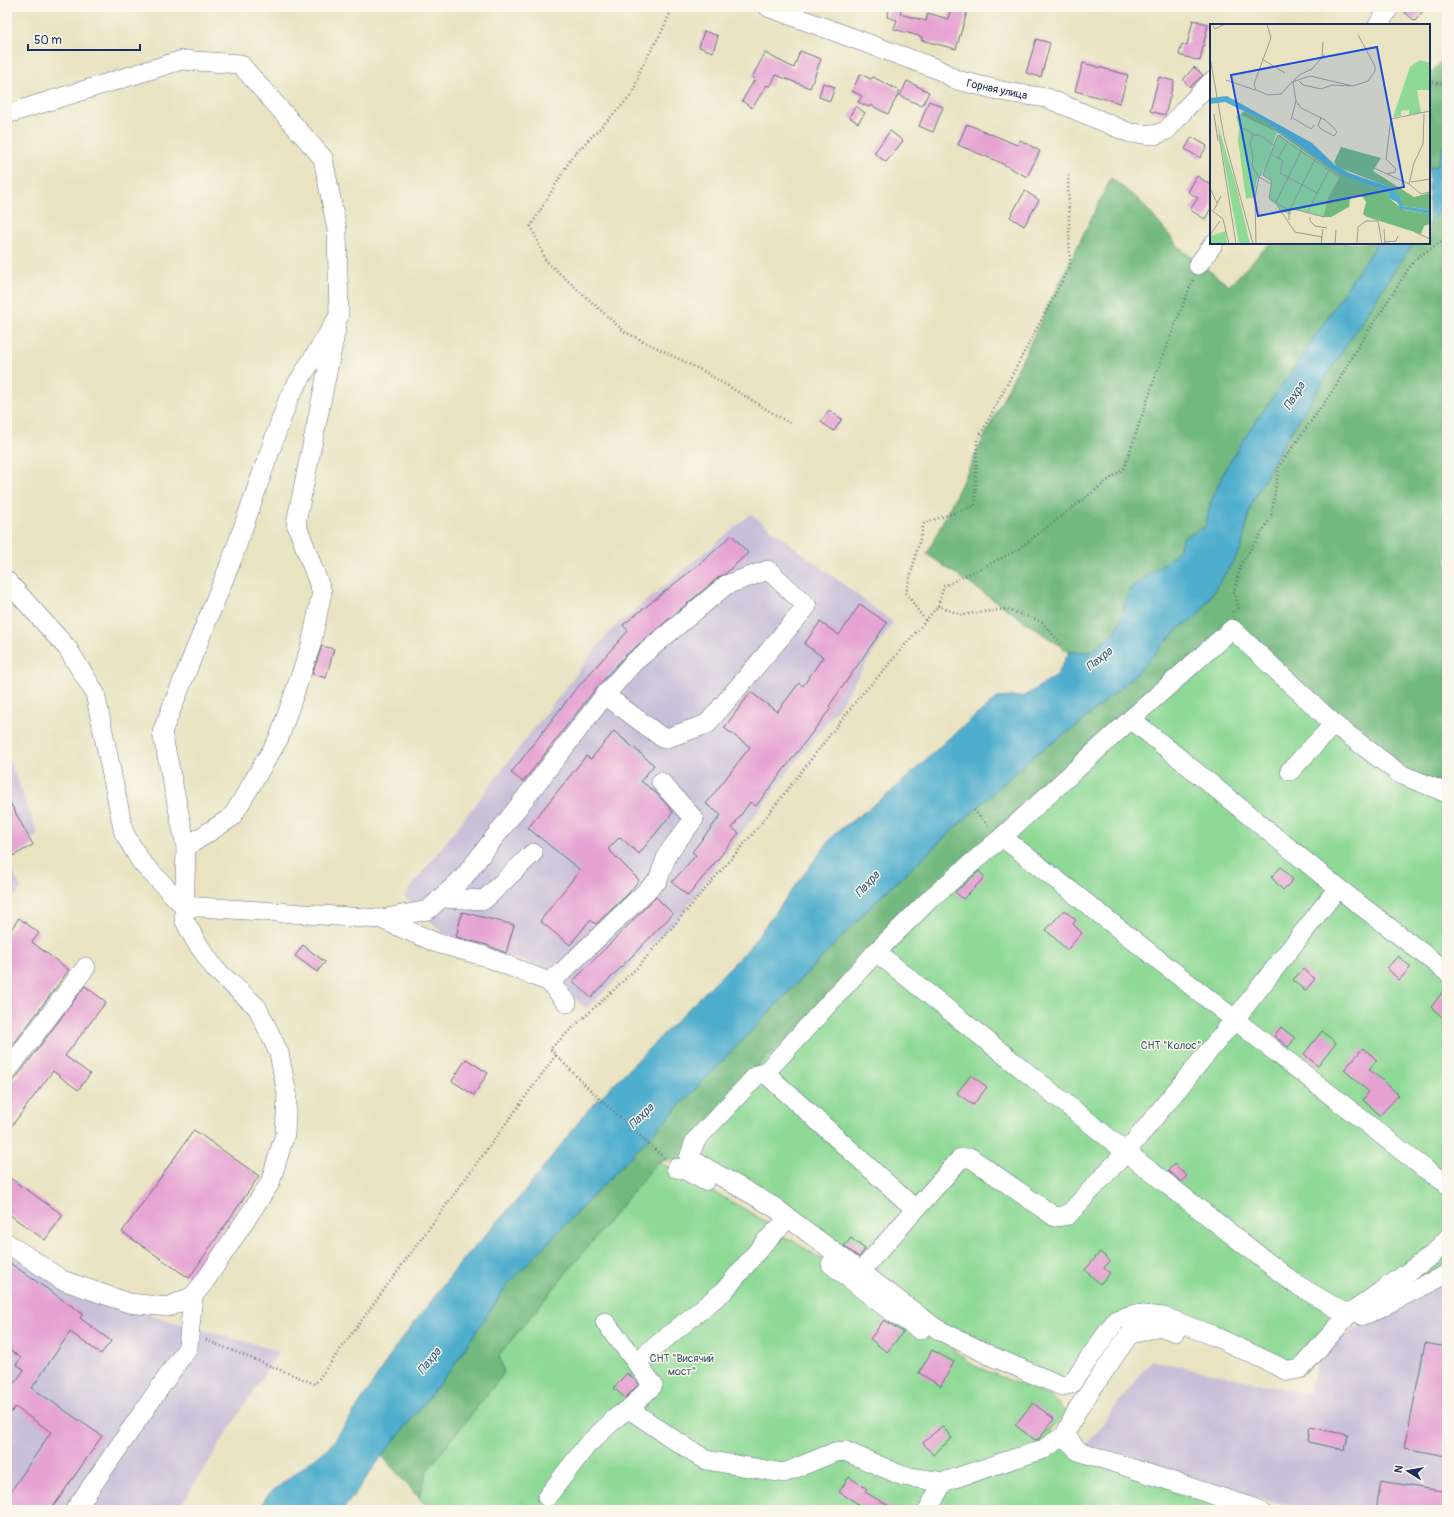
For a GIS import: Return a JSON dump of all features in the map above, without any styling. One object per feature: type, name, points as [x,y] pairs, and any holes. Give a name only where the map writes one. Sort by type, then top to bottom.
[{"type":"street","name":"Горная улица","points":[[768,7],[937,69],[957,80],[1006,92],[1047,98],[1130,133],[1155,135],[1167,130],[1210,83]]},
{"type":"street","points":[[1379,24],[1390,7]]},
{"type":"street","points":[[7,114],[182,60],[240,64],[323,158],[337,230],[339,316],[296,524],[322,592],[311,645],[279,738],[232,817],[186,847]]},
{"type":"street","points":[[1198,265],[1213,244]]},
{"type":"street","points":[[7,1243],[62,1280],[129,1303],[168,1307],[193,1296],[205,1281],[270,1183],[285,1134],[287,1094],[280,1053],[257,1007],[215,969],[195,940],[184,919],[186,847],[162,732],[232,559],[289,397],[339,316]]},
{"type":"street","points":[[7,581],[68,649],[95,692],[124,833],[140,862],[184,906],[381,919],[428,910],[463,878],[605,695],[633,663],[726,585],[768,570],[807,606],[708,724],[664,739],[605,695]]},
{"type":"street","points":[[1447,793],[1400,774],[1334,724],[1232,629],[1131,719],[997,833],[876,952],[764,1073],[757,1075],[695,1141],[689,1158],[774,1207],[937,1329],[991,1356],[1062,1386],[1071,1384],[1116,1320],[1135,1314],[1172,1319],[1214,1336],[1288,1371],[1300,1369],[1348,1315],[1432,1255],[1447,1239]]},
{"type":"street","points":[[1131,719],[1338,888],[1447,972]]},
{"type":"street","points":[[1290,771],[1334,724]]},
{"type":"street","points":[[549,982],[568,966],[658,880],[668,853],[694,819],[661,782]]},
{"type":"street","points":[[997,833],[1424,1169],[1445,1177]]},
{"type":"street","points":[[442,898],[484,900],[533,854]]},
{"type":"street","points":[[861,1271],[961,1158],[971,1158],[1055,1217],[1068,1216],[1126,1152],[1235,1019],[1338,888]]},
{"type":"street","points":[[381,919],[437,943],[484,956],[549,982],[567,1003]]},
{"type":"street","points":[[876,952],[1126,1152],[1294,1283],[1348,1315]]},
{"type":"street","points":[[7,1070],[86,967]]},
{"type":"street","points":[[764,1073],[915,1209]]},
{"type":"street","points":[[670,1163],[758,1210],[803,1242],[885,1307],[924,1333],[975,1362],[1050,1390],[1067,1401],[1077,1410]]},
{"type":"street","points":[[636,1362],[724,1291],[780,1226]]},
{"type":"street","points":[[630,1409],[672,1439],[706,1460],[784,1473],[834,1452],[844,1451],[903,1476],[943,1482],[1044,1449],[1065,1436],[1077,1410],[1129,1335],[1160,1326],[1290,1384],[1308,1379],[1356,1319],[1447,1274]]},
{"type":"street","points":[[75,1510],[188,1347],[193,1296]]},
{"type":"street","points":[[547,1497],[587,1445],[618,1416],[630,1409],[653,1385],[605,1322]]},
{"type":"street","points":[[1065,1436],[1078,1451],[1260,1510]]},
{"type":"street","points":[[928,1510],[943,1482]]},
{"type":"path","points":[[673,7],[661,33],[640,70],[633,94],[572,157],[531,226],[546,261],[626,332],[702,371],[791,424]]},
{"type":"path","points":[[1430,81],[1447,85]]},
{"type":"path","points":[[925,620],[906,593],[924,523],[975,506],[978,441],[1070,266],[1068,175]]},
{"type":"path","points":[[1239,609],[1234,592],[1240,566],[1271,518],[1279,466],[1334,389],[1356,350],[1415,258],[1447,238]]},
{"type":"path","points":[[670,1163],[587,1087],[550,1049],[637,968],[756,830],[861,695],[938,606],[944,586],[1016,551],[1124,468],[1158,369],[1198,265]]},
{"type":"path","points":[[938,606],[962,615],[1006,609],[1042,622],[1061,644]]},
{"type":"path","points":[[974,810],[997,833]]},
{"type":"path","points":[[189,1333],[315,1384],[556,1055]]},
{"type":"shaded area","points":[[751,514],[893,622],[839,706],[713,870],[682,915],[586,1009],[542,966],[450,940],[404,896],[609,632]]},
{"type":"shaded area","points":[[7,754],[38,834],[8,862],[21,888],[7,907]]},
{"type":"shaded area","points":[[7,1253],[87,1298],[279,1351],[178,1510],[7,1510]]},
{"type":"shaded area","points":[[1447,1273],[1447,1510],[1324,1510],[1268,1501],[1087,1444],[1151,1360],[1308,1394],[1320,1352],[1430,1279]]},
{"type":"green space","points":[[1447,56],[1447,136],[1437,166],[1430,168],[1430,73]]},
{"type":"green space","points":[[1111,178],[1140,201],[1181,249],[1229,286],[1269,244],[1376,244],[1281,387],[1248,432],[1225,470],[1211,502],[1205,527],[1184,537],[1176,554],[1130,589],[1117,629],[1091,652],[1069,652],[927,554]]},
{"type":"green space","points":[[1447,201],[1447,786],[1395,766],[1336,719],[1233,619],[994,831],[871,949],[818,1008],[734,1088],[683,1160],[658,1161],[499,1355],[504,1373],[427,1470],[419,1498],[382,1456],[449,1372],[508,1284],[878,899],[1032,757],[1078,725],[1136,674],[1180,627],[1197,617],[1241,549],[1251,505],[1279,451],[1394,271],[1413,244],[1430,244],[1430,222]]},
{"type":"green space","name":"СНТ \"Колос\"","points":[[1233,618],[1336,719],[1447,786],[1447,1265],[1355,1315],[1307,1371],[1166,1321],[1115,1327],[1069,1394],[919,1323],[974,1366],[1051,1397],[1067,1413],[1049,1431],[1059,1446],[1066,1445],[1242,1510],[431,1510],[419,1498],[427,1470],[504,1373],[499,1355],[658,1161],[750,1212],[770,1225],[775,1238],[783,1238],[793,1241],[896,1307],[771,1211],[683,1160],[734,1088],[818,1008],[871,949],[994,831]]},
{"type":"water","points":[[1447,136],[1447,201],[1430,222],[1430,168],[1437,166]]},
{"type":"water","name":"Пахра","points":[[1376,244],[1413,244],[1394,271],[1279,451],[1251,505],[1241,549],[1197,617],[1180,627],[1136,674],[1078,725],[1032,757],[878,899],[508,1284],[449,1372],[382,1456],[343,1510],[258,1510],[268,1495],[331,1445],[355,1411],[395,1348],[462,1261],[526,1190],[588,1110],[748,949],[835,833],[890,793],[948,739],[997,698],[1025,696],[1057,675],[1069,652],[1091,652],[1117,629],[1130,589],[1176,554],[1184,537],[1205,527],[1211,502],[1225,470],[1248,432],[1281,387]]},
{"type":"building","points":[[890,7],[902,7],[900,14],[926,21],[928,13],[948,19],[951,7],[967,12],[956,49],[921,40],[922,37],[894,29],[897,20],[887,17]]},
{"type":"building","points":[[1401,7],[1426,7],[1415,21],[1401,9]]},
{"type":"building","points":[[1193,20],[1208,24],[1200,61],[1179,55],[1182,44],[1187,45]]},
{"type":"building","points":[[704,31],[718,36],[713,52],[699,47]]},
{"type":"building","points":[[1036,39],[1050,43],[1041,77],[1026,73]]},
{"type":"building","points":[[800,51],[821,59],[810,88],[776,75],[770,87],[767,85],[752,108],[742,101],[755,79],[752,77],[765,53],[794,68]]},
{"type":"building","points":[[1083,63],[1128,75],[1120,103],[1075,91]]},
{"type":"building","points":[[1194,67],[1203,75],[1190,87],[1183,80]]},
{"type":"building","points":[[860,74],[871,79],[873,77],[900,91],[888,114],[870,105],[869,107],[858,102],[862,96],[852,91]]},
{"type":"building","points":[[1159,77],[1174,81],[1165,115],[1150,111]]},
{"type":"building","points":[[907,81],[929,92],[922,106],[900,96]]},
{"type":"building","points":[[823,83],[835,87],[830,101],[819,97]]},
{"type":"building","points":[[929,101],[943,107],[933,132],[919,126]]},
{"type":"building","points":[[856,106],[865,113],[858,123],[849,117]]},
{"type":"building","points":[[967,124],[1017,145],[1020,140],[1040,151],[1027,177],[997,161],[958,145]]},
{"type":"building","points":[[890,131],[903,141],[886,162],[874,153]]},
{"type":"building","points":[[1192,137],[1207,146],[1200,158],[1185,149]]},
{"type":"building","points":[[1197,176],[1210,184],[1210,210],[1205,219],[1190,210],[1198,198],[1188,192]]},
{"type":"building","points":[[1025,191],[1039,200],[1024,226],[1010,217]]},
{"type":"building","points":[[829,410],[842,419],[834,431],[821,422]]},
{"type":"building","points":[[732,535],[748,553],[725,574],[719,577],[625,656],[596,688],[523,782],[511,773],[574,691],[628,631],[623,625],[709,556]]},
{"type":"building","points":[[860,604],[887,623],[829,706],[831,708],[756,806],[750,802],[732,828],[739,833],[688,896],[672,882],[696,855],[692,852],[721,815],[706,804],[750,747],[724,728],[751,692],[777,712],[799,683],[803,686],[823,657],[804,644],[820,622],[839,635]]},
{"type":"building","points":[[322,646],[334,649],[326,678],[312,674]]},
{"type":"building","points":[[614,731],[654,765],[641,781],[656,793],[673,812],[639,854],[620,837],[608,849],[639,880],[628,894],[596,924],[590,920],[570,945],[540,921],[580,870],[528,828],[586,756],[591,759]]},
{"type":"building","points":[[7,797],[33,845],[7,859]]},
{"type":"building","points":[[1281,867],[1293,880],[1283,890],[1271,877]]},
{"type":"building","points":[[979,871],[985,877],[963,899],[955,892]]},
{"type":"building","points":[[656,897],[673,914],[591,998],[573,981]]},
{"type":"building","points":[[1064,910],[1076,920],[1073,924],[1082,933],[1067,950],[1046,930]]},
{"type":"building","points":[[462,912],[514,925],[506,953],[487,945],[456,937]]},
{"type":"building","points":[[19,918],[39,933],[32,942],[69,970],[7,1053],[7,935]]},
{"type":"building","points":[[303,945],[325,962],[317,972],[295,956]]},
{"type":"building","points":[[1398,956],[1411,967],[1399,980],[1387,968]]},
{"type":"building","points":[[1303,969],[1315,979],[1305,991],[1293,980]]},
{"type":"building","points":[[85,986],[106,1002],[65,1056],[90,1074],[78,1090],[53,1071],[7,1132],[7,1082],[16,1078]]},
{"type":"building","points":[[1447,986],[1447,1021],[1431,1007]]},
{"type":"building","points":[[1281,1027],[1295,1038],[1288,1047],[1274,1036]]},
{"type":"building","points":[[1322,1031],[1336,1043],[1318,1066],[1304,1054]]},
{"type":"building","points":[[1363,1048],[1377,1060],[1369,1069],[1399,1095],[1380,1115],[1363,1100],[1369,1092],[1344,1070]]},
{"type":"building","points":[[466,1059],[488,1073],[474,1095],[452,1081]]},
{"type":"building","points":[[971,1075],[987,1087],[973,1105],[957,1093]]},
{"type":"building","points":[[194,1130],[259,1176],[189,1278],[122,1232]]},
{"type":"building","points":[[1174,1164],[1187,1176],[1182,1182],[1168,1171]]},
{"type":"building","points":[[7,1176],[63,1215],[45,1240],[7,1213]]},
{"type":"building","points":[[851,1238],[865,1249],[859,1257],[844,1246]]},
{"type":"building","points":[[1100,1252],[1110,1261],[1104,1268],[1110,1273],[1100,1284],[1085,1270]]},
{"type":"building","points":[[7,1261],[83,1314],[80,1318],[111,1341],[101,1354],[70,1332],[32,1388],[102,1436],[51,1510],[7,1510],[7,1497],[51,1432],[15,1407],[7,1418],[7,1393],[24,1370],[16,1364],[21,1358],[7,1348]]},
{"type":"building","points":[[884,1320],[903,1332],[887,1352],[870,1339]]},
{"type":"building","points":[[1425,1343],[1447,1347],[1447,1448],[1445,1456],[1405,1448]]},
{"type":"building","points":[[932,1350],[954,1362],[941,1386],[919,1373]]},
{"type":"building","points":[[627,1373],[639,1384],[625,1398],[614,1388]]},
{"type":"building","points":[[1033,1403],[1054,1419],[1039,1439],[1035,1440],[1015,1425]]},
{"type":"building","points":[[942,1426],[952,1438],[933,1455],[923,1443]]},
{"type":"building","points":[[1310,1427],[1348,1435],[1345,1450],[1308,1442]]},
{"type":"building","points":[[849,1477],[867,1489],[865,1492],[896,1510],[868,1510],[839,1492]]},
{"type":"building","points":[[1381,1481],[1447,1492],[1447,1510],[1376,1510]]},
{"type":"park label","name":"СНТ \"Висячий мост\"","points":[[682,1364]]}]
